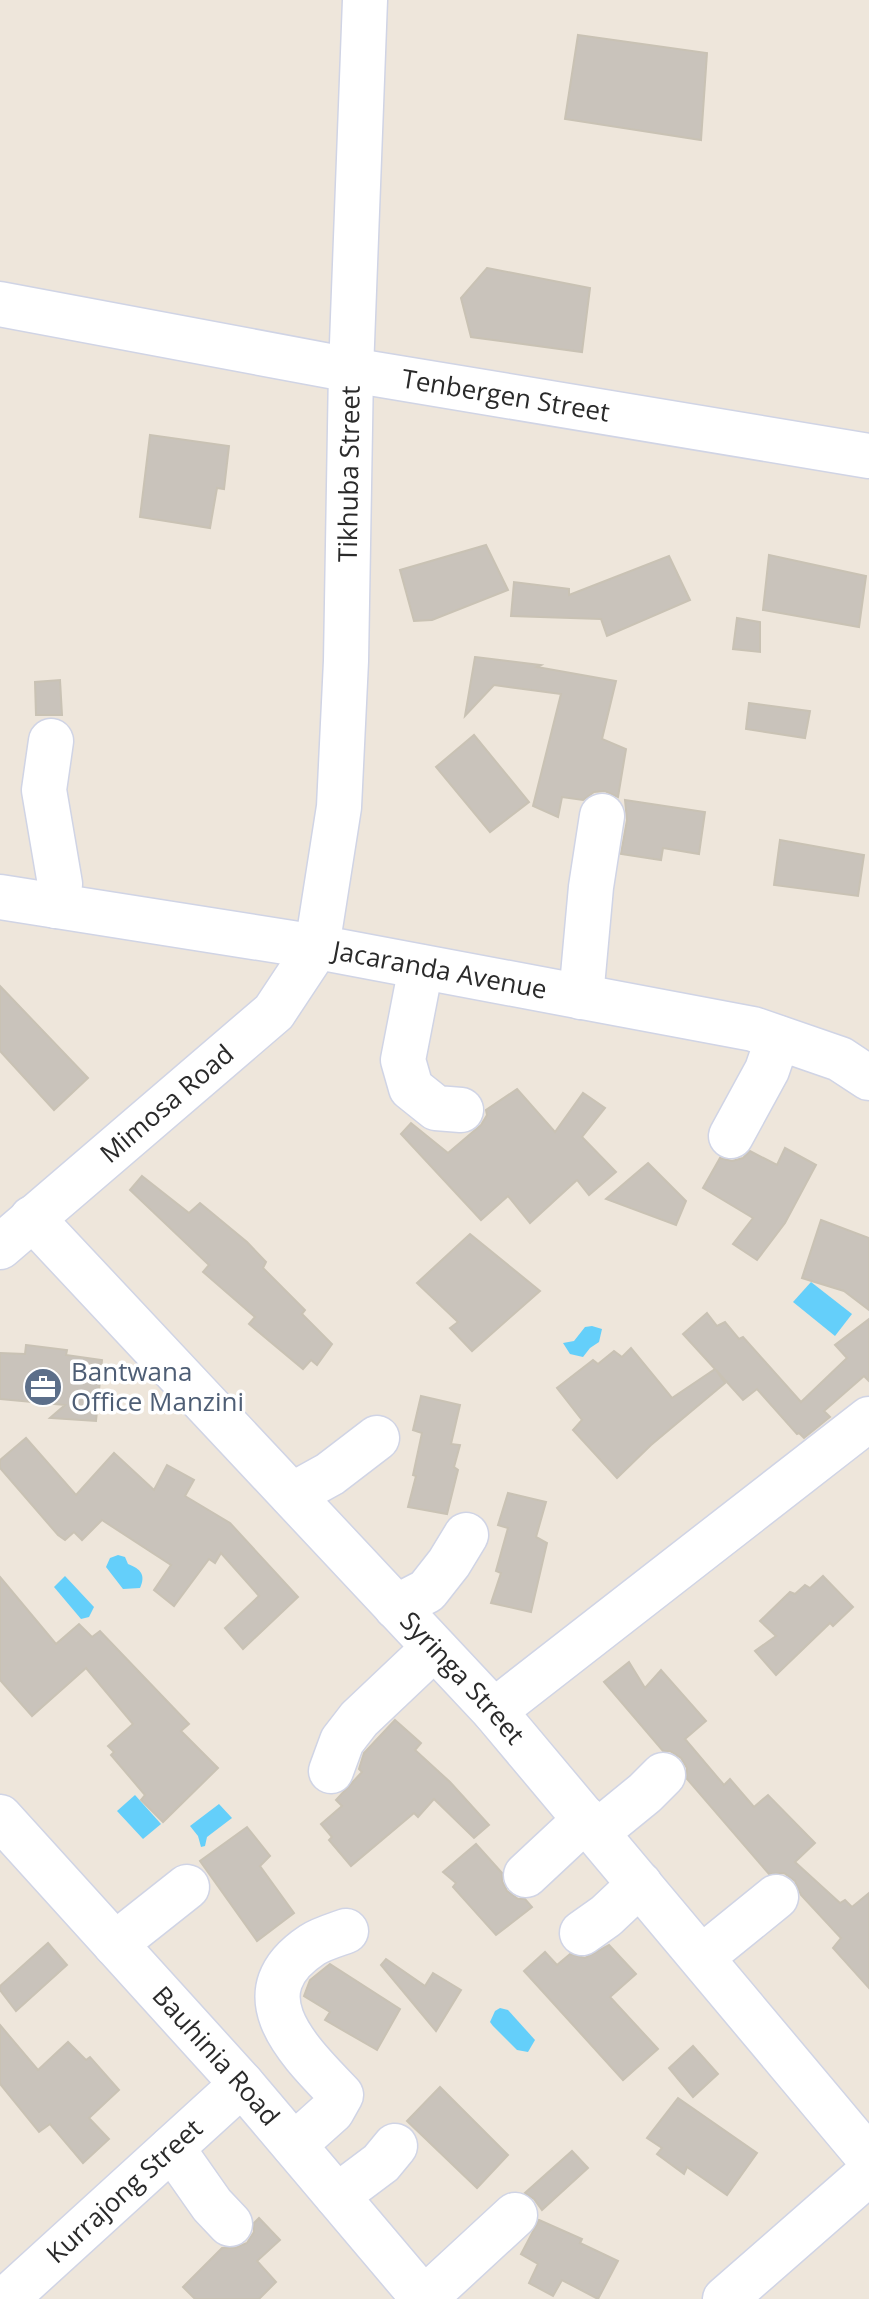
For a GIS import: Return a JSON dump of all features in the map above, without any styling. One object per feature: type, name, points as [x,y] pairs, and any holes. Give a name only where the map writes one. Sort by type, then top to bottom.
[{"type":"street","name":"Tikhuba Street","points":[[317,947],[339,807],[365,0]]},
{"type":"street","name":"Tenbergen Street","points":[[0,304],[351,370],[869,456]]},
{"type":"street","points":[[51,741],[44,790],[60,884],[56,906]]},
{"type":"street","points":[[581,997],[591,887],[602,816]]},
{"type":"street","name":"Jacaranda Avenue","points":[[0,897],[317,947],[753,1029],[840,1059],[869,1078]]},
{"type":"street","name":"Mimosa Road","points":[[0,1247],[274,1012],[317,947]]},
{"type":"street","points":[[421,967],[403,1060],[411,1088],[436,1108],[461,1110]]},
{"type":"street","points":[[731,1136],[767,1070],[778,1038]]},
{"type":"street","name":"Syringa Street","points":[[32,1218],[494,1711],[869,2158]]},
{"type":"street","points":[[494,1711],[869,1419]]},
{"type":"street","points":[[292,1495],[330,1474],[377,1438]]},
{"type":"street","points":[[396,1607],[427,1591],[466,1535]]},
{"type":"street","points":[[331,1771],[342,1741],[359,1719],[434,1648]]},
{"type":"street","points":[[526,1875],[591,1826],[645,1793],[663,1775]]},
{"type":"street","name":"Bauhinia Road","points":[[0,1817],[242,2084],[424,2299]]},
{"type":"street","points":[[582,1933],[606,1916],[640,1884]]},
{"type":"street","points":[[115,1944],[187,1887]]},
{"type":"street","points":[[702,1957],[776,1897]]},
{"type":"street","points":[[294,2145],[332,2111],[341,2095],[285,2030],[275,1997],[288,1966],[312,1944],[346,1931]]},
{"type":"street","name":"Kurrajong Street","points":[[8,2298],[242,2084]]},
{"type":"street","points":[[337,2196],[381,2163],[395,2146]]},
{"type":"street","points":[[172,2148],[212,2205],[230,2224]]},
{"type":"street","points":[[725,2299],[869,2173]]},
{"type":"street","points":[[424,2299],[515,2215]]},
{"type":"water","points":[[811,1282],[852,1314],[835,1336],[793,1302]]},
{"type":"water","points":[[585,1327],[602,1329],[599,1342],[583,1357],[570,1354],[563,1343],[574,1341]]},
{"type":"water","points":[[118,1555],[125,1557],[128,1564],[141,1573],[140,1588],[123,1589],[106,1567],[110,1558]]},
{"type":"water","points":[[65,1576],[94,1607],[89,1617],[81,1619],[54,1587]]},
{"type":"water","points":[[135,1795],[161,1824],[143,1839],[117,1811]]},
{"type":"water","points":[[219,1804],[232,1818],[207,1837],[205,1846],[201,1847],[198,1836],[190,1826]]},
{"type":"water","points":[[500,2008],[508,2010],[535,2040],[528,2052],[517,2050],[490,2022]]},
{"type":"building","points":[[578,35],[707,53],[701,140],[565,119]]},
{"type":"building","points":[[487,268],[590,288],[582,352],[471,337],[461,298]]},
{"type":"building","points":[[150,435],[229,446],[224,489],[217,488],[210,528],[140,517]]},
{"type":"building","points":[[486,545],[508,590],[432,620],[414,621],[400,570]]},
{"type":"building","points":[[769,555],[866,576],[859,627],[763,610]]},
{"type":"building","points":[[669,556],[690,600],[607,636],[601,619],[511,616],[514,582],[569,589],[569,595]]},
{"type":"building","points":[[737,618],[760,622],[760,652],[733,649]]},
{"type":"building","points":[[475,657],[541,665],[537,667],[616,681],[602,739],[626,749],[618,797],[605,791],[594,792],[583,800],[562,797],[558,817],[533,806],[561,694],[494,685],[465,716]]},
{"type":"building","points":[[60,680],[62,715],[36,715],[35,682]]},
{"type":"building","points":[[749,703],[810,711],[805,738],[746,729]]},
{"type":"building","points":[[474,735],[529,802],[490,832],[436,767]]},
{"type":"building","points":[[625,800],[705,812],[699,854],[663,848],[661,860],[621,854],[627,820]]},
{"type":"building","points":[[780,840],[864,855],[858,896],[774,885]]},
{"type":"building","points":[[0,986],[88,1078],[54,1110],[0,1051]]},
{"type":"building","points":[[517,1089],[555,1132],[583,1093],[605,1108],[582,1137],[616,1172],[589,1195],[577,1180],[530,1223],[508,1196],[481,1220],[401,1134],[411,1123],[448,1153],[481,1125],[487,1115],[486,1110]]},
{"type":"building","points":[[785,1148],[816,1165],[785,1223],[757,1260],[733,1244],[753,1218],[703,1188],[720,1158],[732,1161],[743,1158],[750,1151],[777,1165]]},
{"type":"building","points":[[648,1163],[686,1201],[676,1225],[606,1199]]},
{"type":"building","points":[[142,1176],[189,1213],[200,1203],[266,1262],[263,1268],[305,1310],[302,1314],[332,1344],[317,1365],[311,1360],[303,1369],[249,1324],[255,1317],[203,1272],[209,1265],[130,1190]]},
{"type":"building","points":[[821,1220],[869,1238],[869,1310],[844,1291],[802,1278]]},
{"type":"building","points":[[470,1234],[540,1291],[472,1351],[450,1328],[458,1322],[417,1283]]},
{"type":"building","points":[[707,1313],[717,1326],[725,1322],[739,1339],[743,1337],[801,1402],[847,1358],[835,1345],[869,1319],[869,1381],[864,1376],[824,1411],[830,1417],[804,1438],[757,1389],[743,1400],[716,1370],[725,1383],[617,1478],[573,1430],[582,1420],[557,1388],[593,1360],[598,1364],[614,1351],[622,1357],[631,1348],[672,1398],[715,1369],[683,1334]]},
{"type":"building","points":[[26,1345],[67,1350],[66,1355],[102,1360],[96,1421],[50,1418],[65,1405],[0,1399],[0,1353],[25,1354]]},
{"type":"building","points":[[421,1396],[460,1405],[451,1444],[460,1445],[454,1467],[458,1470],[447,1514],[408,1507],[422,1433],[413,1430]]},
{"type":"building","points":[[26,1438],[76,1495],[114,1453],[154,1490],[167,1465],[194,1480],[185,1496],[230,1523],[298,1597],[243,1649],[225,1628],[259,1596],[221,1553],[215,1563],[209,1559],[174,1606],[154,1590],[171,1565],[102,1520],[82,1540],[74,1532],[65,1540],[58,1535],[0,1468],[0,1460]]},
{"type":"building","points":[[508,1493],[546,1502],[536,1537],[547,1543],[531,1612],[491,1603],[501,1573],[496,1571],[508,1528],[498,1525]]},
{"type":"building","points":[[823,1576],[853,1607],[833,1626],[830,1623],[776,1675],[755,1651],[776,1636],[760,1621],[790,1592],[795,1594],[805,1585],[810,1588]]},
{"type":"building","points":[[0,1577],[56,1644],[79,1624],[92,1637],[100,1631],[189,1724],[181,1731],[218,1768],[163,1822],[141,1800],[145,1795],[111,1755],[114,1752],[108,1746],[133,1724],[86,1668],[32,1716],[0,1680]]},
{"type":"building","points":[[629,1662],[645,1688],[661,1670],[706,1721],[685,1739],[724,1785],[730,1779],[754,1807],[768,1795],[815,1843],[795,1862],[840,1903],[845,1900],[852,1907],[869,1893],[869,1988],[833,1948],[841,1938],[801,1895],[795,1881],[784,1873],[769,1874],[687,1779],[687,1768],[681,1758],[670,1751],[663,1751],[604,1682]]},
{"type":"building","points":[[395,1720],[421,1743],[415,1750],[450,1782],[489,1825],[474,1838],[434,1799],[418,1817],[414,1813],[351,1866],[329,1840],[332,1837],[321,1824],[342,1806],[336,1800],[362,1772],[359,1769],[364,1753]]},
{"type":"building","points":[[247,1827],[270,1856],[260,1866],[294,1913],[257,1941],[200,1861]]},
{"type":"building","points":[[476,1844],[502,1873],[507,1891],[518,1899],[525,1899],[532,1907],[496,1935],[453,1887],[456,1883],[443,1872]]},
{"type":"building","points":[[48,1943],[67,1965],[16,2011],[0,1986]]},
{"type":"building","points":[[609,1945],[636,1974],[610,1997],[658,2049],[623,2080],[524,1971],[545,1952],[557,1965],[570,1954],[585,1958]]},
{"type":"building","points":[[386,1959],[425,1986],[433,1973],[461,1990],[436,2031],[381,1965]]},
{"type":"building","points":[[330,1964],[400,2009],[377,2050],[325,2020],[330,2012],[304,1996],[310,1980]]},
{"type":"building","points":[[0,2025],[38,2070],[68,2042],[86,2060],[90,2057],[119,2090],[89,2118],[109,2139],[83,2163],[50,2124],[39,2132],[0,2084]]},
{"type":"building","points":[[693,2046],[718,2074],[693,2097],[669,2068]]},
{"type":"building","points":[[440,2087],[508,2155],[477,2188],[407,2121]]},
{"type":"building","points":[[678,2098],[757,2153],[727,2195],[687,2167],[684,2174],[657,2154],[662,2148],[647,2138]]},
{"type":"building","points":[[572,2151],[588,2168],[542,2210],[525,2193]]},
{"type":"building","points":[[259,2218],[280,2240],[257,2261],[276,2282],[259,2299],[195,2299],[183,2287],[222,2248],[235,2248],[247,2243]]},
{"type":"building","points":[[539,2220],[582,2239],[580,2243],[618,2261],[598,2299],[562,2280],[553,2296],[529,2283],[538,2264],[521,2254]]},
{"type":"place","name":"Bantwana Office Manzini","points":[[43,1387]]}]
